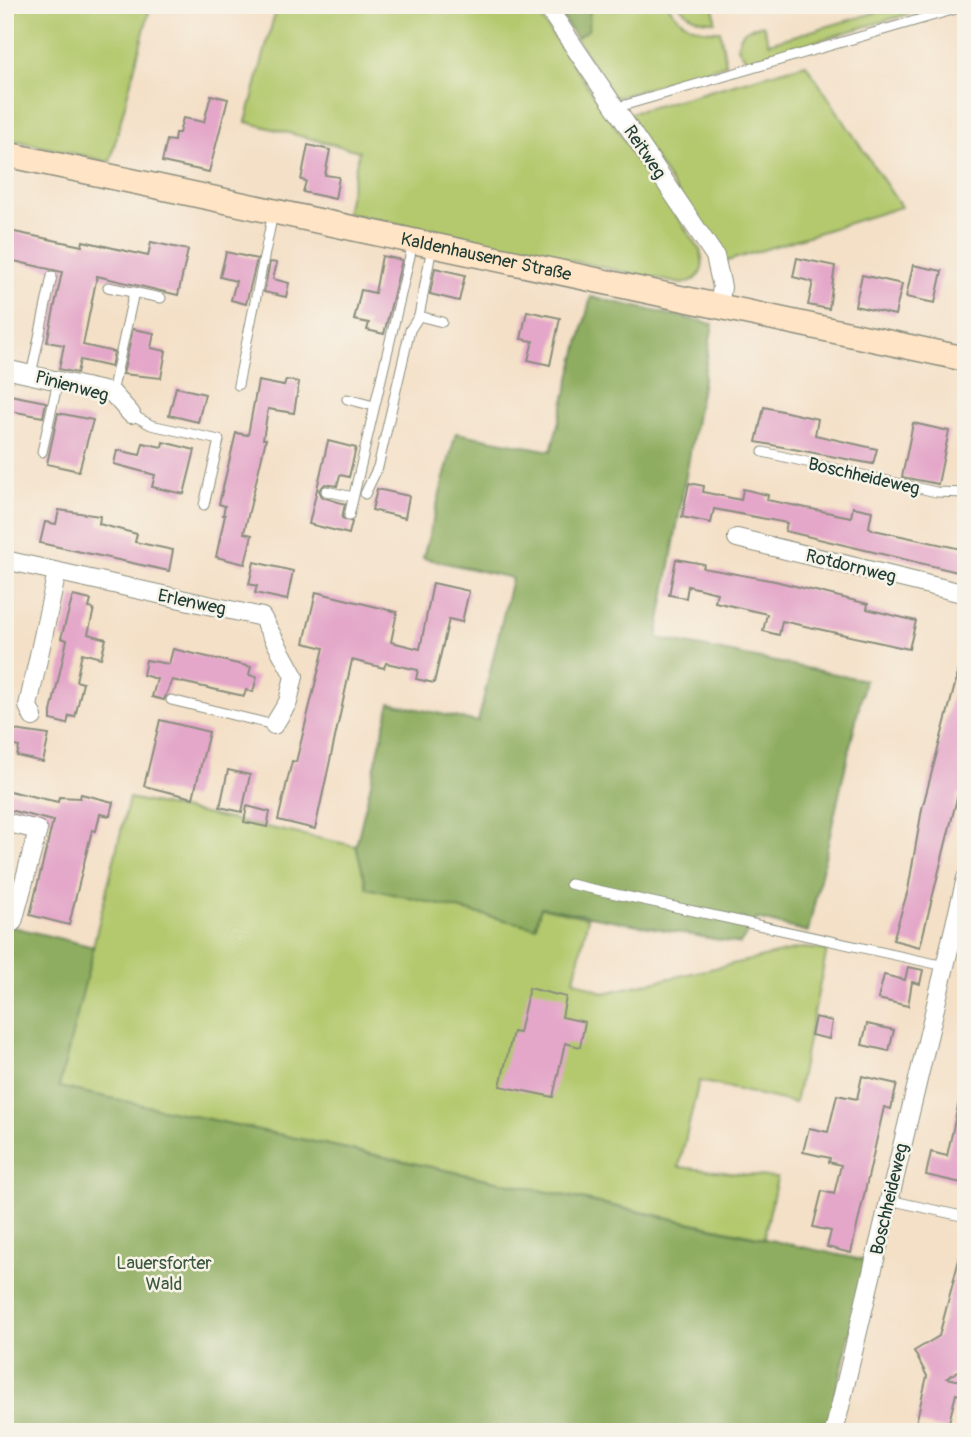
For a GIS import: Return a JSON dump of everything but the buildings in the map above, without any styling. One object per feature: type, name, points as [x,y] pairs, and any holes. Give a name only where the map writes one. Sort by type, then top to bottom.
[{"type":"main road","name":"Kaldenhausener Straße","points":[[5,154],[966,359]]},
{"type":"street","name":"Reitweg","points":[[546,5],[715,256],[722,287],[719,306]]},
{"type":"street","name":"Pinienweg","points":[[5,369],[112,393],[131,414]]},
{"type":"street","name":"Rotdornweg","points":[[737,538],[966,594]]},
{"type":"street","name":"Erlenweg","points":[[5,560],[262,617],[294,677],[288,702],[274,725]]},
{"type":"street","points":[[33,717],[28,706],[57,572]]},
{"type":"street","points":[[5,822],[38,830],[13,888],[13,922],[5,919]]},
{"type":"street","name":"Boschheideweg","points":[[834,1432],[966,878]]},
{"type":"lane","points":[[615,108],[966,6]]},
{"type":"lane","points":[[238,386],[274,211]]},
{"type":"lane","points":[[365,495],[378,467],[410,330],[419,316],[423,243]]},
{"type":"lane","points":[[349,516],[374,406],[423,243]]},
{"type":"lane","points":[[31,375],[52,276]]},
{"type":"lane","points":[[108,287],[161,298]]},
{"type":"lane","points":[[112,393],[134,292]]},
{"type":"lane","points":[[419,316],[442,322]]},
{"type":"lane","points":[[43,452],[58,381]]},
{"type":"lane","points":[[347,399],[374,406]]},
{"type":"lane","points":[[131,414],[151,425],[219,440],[204,505]]},
{"type":"lane","name":"Boschheideweg","points":[[763,452],[936,492],[966,493]]},
{"type":"lane","points":[[326,491],[353,497]]},
{"type":"lane","points":[[171,700],[274,725]]},
{"type":"lane","points":[[570,884],[945,966]]},
{"type":"lane","points":[[889,1200],[966,1217]]},
{"type":"green space","points":[[5,5],[125,5],[149,12],[110,162],[5,138]]},
{"type":"green space","points":[[277,5],[532,5],[700,250],[703,262],[701,272],[694,280],[682,284],[346,213],[359,151],[246,122]]},
{"type":"green space","points":[[554,5],[587,5],[590,10],[588,30],[576,38]]},
{"type":"green space","points":[[587,5],[668,5],[678,17],[690,25],[704,30],[720,31],[726,64],[619,97],[613,96],[576,38],[590,10]]},
{"type":"green space","points":[[679,5],[720,5],[714,7],[715,21],[710,21],[695,18]]},
{"type":"green space","points":[[902,5],[939,5],[752,60],[746,59],[738,48],[742,34],[752,27],[763,25],[769,43]]},
{"type":"green space","points":[[806,64],[901,207],[724,262],[628,119],[630,113]]},
{"type":"green space","points":[[591,297],[713,324],[657,638],[865,680],[808,932],[757,919],[740,944],[541,907],[535,927],[367,888],[356,846],[390,703],[478,722],[512,578],[423,558],[456,433],[551,451]]},
{"type":"green space","points":[[129,798],[356,846],[367,888],[536,927],[540,907],[588,918],[574,980],[604,993],[803,948],[827,950],[795,1103],[699,1081],[679,1167],[777,1178],[764,1238],[59,1087]]},
{"type":"green space","name":"Lauersforter Wald","points":[[5,925],[94,947],[59,1087],[867,1261],[827,1432],[5,1432]]}]
